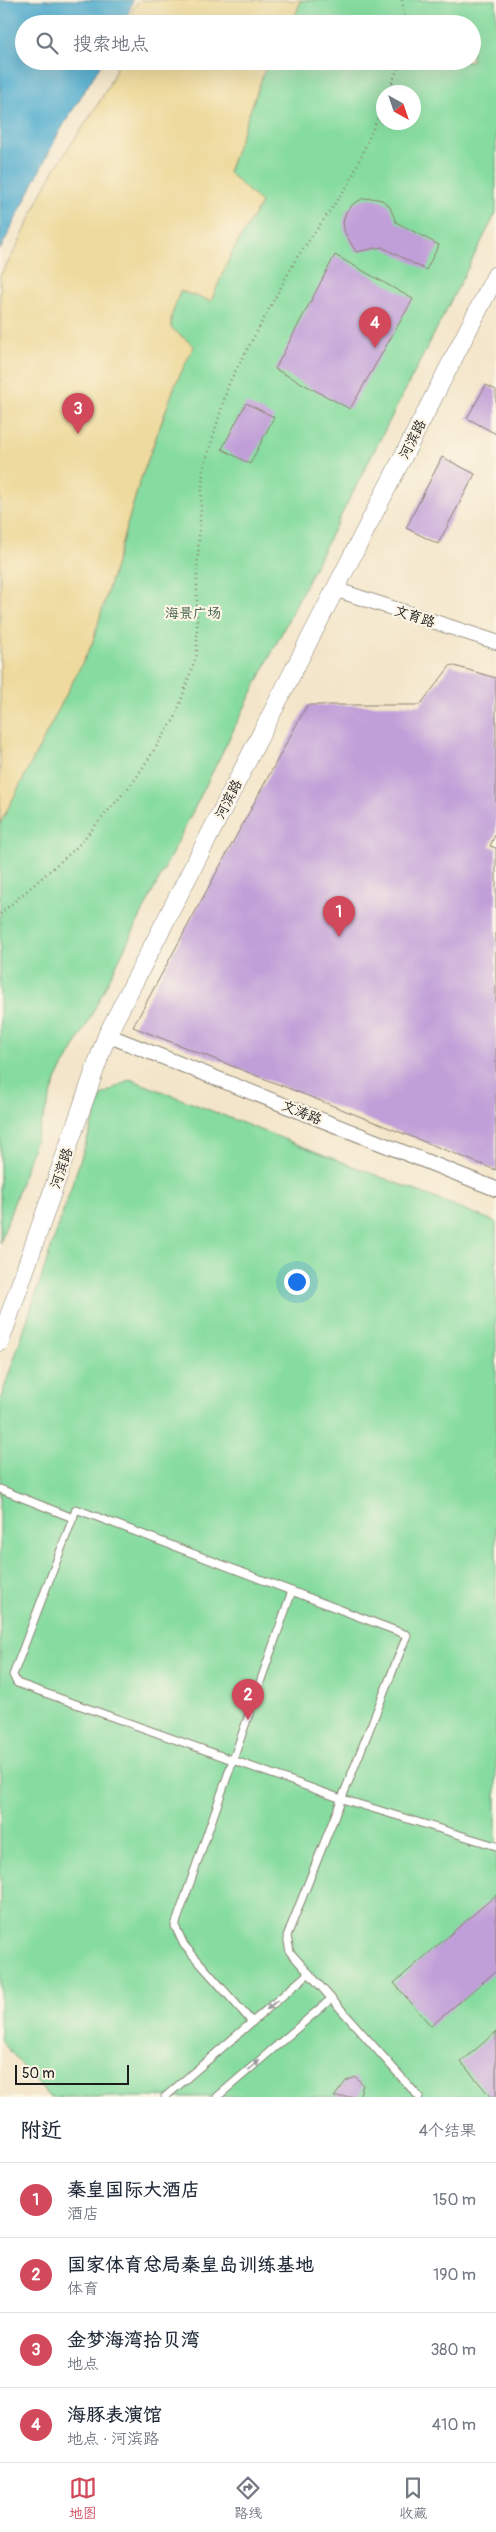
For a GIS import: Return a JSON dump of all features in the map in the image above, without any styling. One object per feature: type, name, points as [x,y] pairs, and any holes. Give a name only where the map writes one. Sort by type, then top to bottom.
[{"type":"street","name":"河滨路","points":[[0,1342],[107,1035],[496,275]]},
{"type":"street","name":"文育路","points":[[334,589],[496,642]]},
{"type":"street","name":"文涛路","points":[[107,1035],[496,1189]]},
{"type":"lane","points":[[0,1489],[73,1518]]},
{"type":"lane","points":[[419,2097],[290,1952],[288,1936],[342,1799],[407,1635],[76,1509],[13,1676],[17,1683],[342,1799],[496,1846]]},
{"type":"lane","points":[[252,2022],[184,1945],[175,1926],[292,1591]]},
{"type":"lane","points":[[166,2097],[309,1973]]},
{"type":"lane","points":[[217,2097],[331,1999]]},
{"type":"path","points":[[402,0],[404,15]]},
{"type":"path","points":[[391,85],[397,70]]},
{"type":"path","points":[[0,914],[75,849],[134,781],[175,718],[197,654],[197,571],[203,471],[229,383],[296,259],[350,182],[376,122]]},
{"type":"green space","name":"海景广场","points":[[301,0],[496,0],[496,213],[311,574],[87,1024],[57,1078],[0,1243],[0,824],[92,644],[139,484],[175,385],[193,346],[171,329],[171,317],[180,291],[211,301],[231,254],[261,203],[228,172],[265,70],[481,70],[481,15],[295,15]]},
{"type":"green space","points":[[130,1079],[496,1222],[496,2097],[49,2097],[0,2039],[0,1401],[102,1095]]},
{"type":"sand","points":[[140,0],[301,0],[295,15],[131,15],[133,8]]},
{"type":"sand","points":[[115,70],[265,70],[228,172],[261,203],[231,254],[211,301],[180,291],[171,317],[171,328],[194,346],[175,385],[139,484],[92,644],[0,824],[0,275],[14,253],[55,169],[106,91]]},
{"type":"water","points":[[0,0],[133,0],[127,15],[15,15],[15,70],[97,70],[58,134],[0,250]]},
{"type":"building","points":[[362,199],[382,200],[390,207],[396,222],[439,245],[426,270],[382,247],[356,252],[345,233],[343,223],[346,212],[353,204]]},
{"type":"building","points":[[335,255],[413,299],[350,409],[275,369]]},
{"type":"building","points":[[486,385],[496,390],[496,434],[467,418]]},
{"type":"building","points":[[246,403],[274,417],[250,464],[222,449]]},
{"type":"building","points":[[442,457],[475,474],[438,544],[406,528]]},
{"type":"building","points":[[451,665],[496,678],[496,833],[490,846],[496,848],[496,1170],[133,1027],[307,705],[420,705]]},
{"type":"building","points":[[496,1895],[496,1971],[431,2026],[394,1983]]},
{"type":"building","points":[[496,2032],[496,2097],[491,2097],[461,2062]]},
{"type":"building","points":[[356,2077],[363,2085],[359,2097],[334,2097],[346,2081]]},
{"type":"place","name":"海豚表演馆","points":[[375,348]]},
{"type":"place","name":"金梦海湾拾贝湾","points":[[78,434]]},
{"type":"place","name":"秦皇国际大酒店","points":[[339,937]]},
{"type":"place","name":"国家体育总局秦皇岛训练基地","points":[[248,1720]]}]
